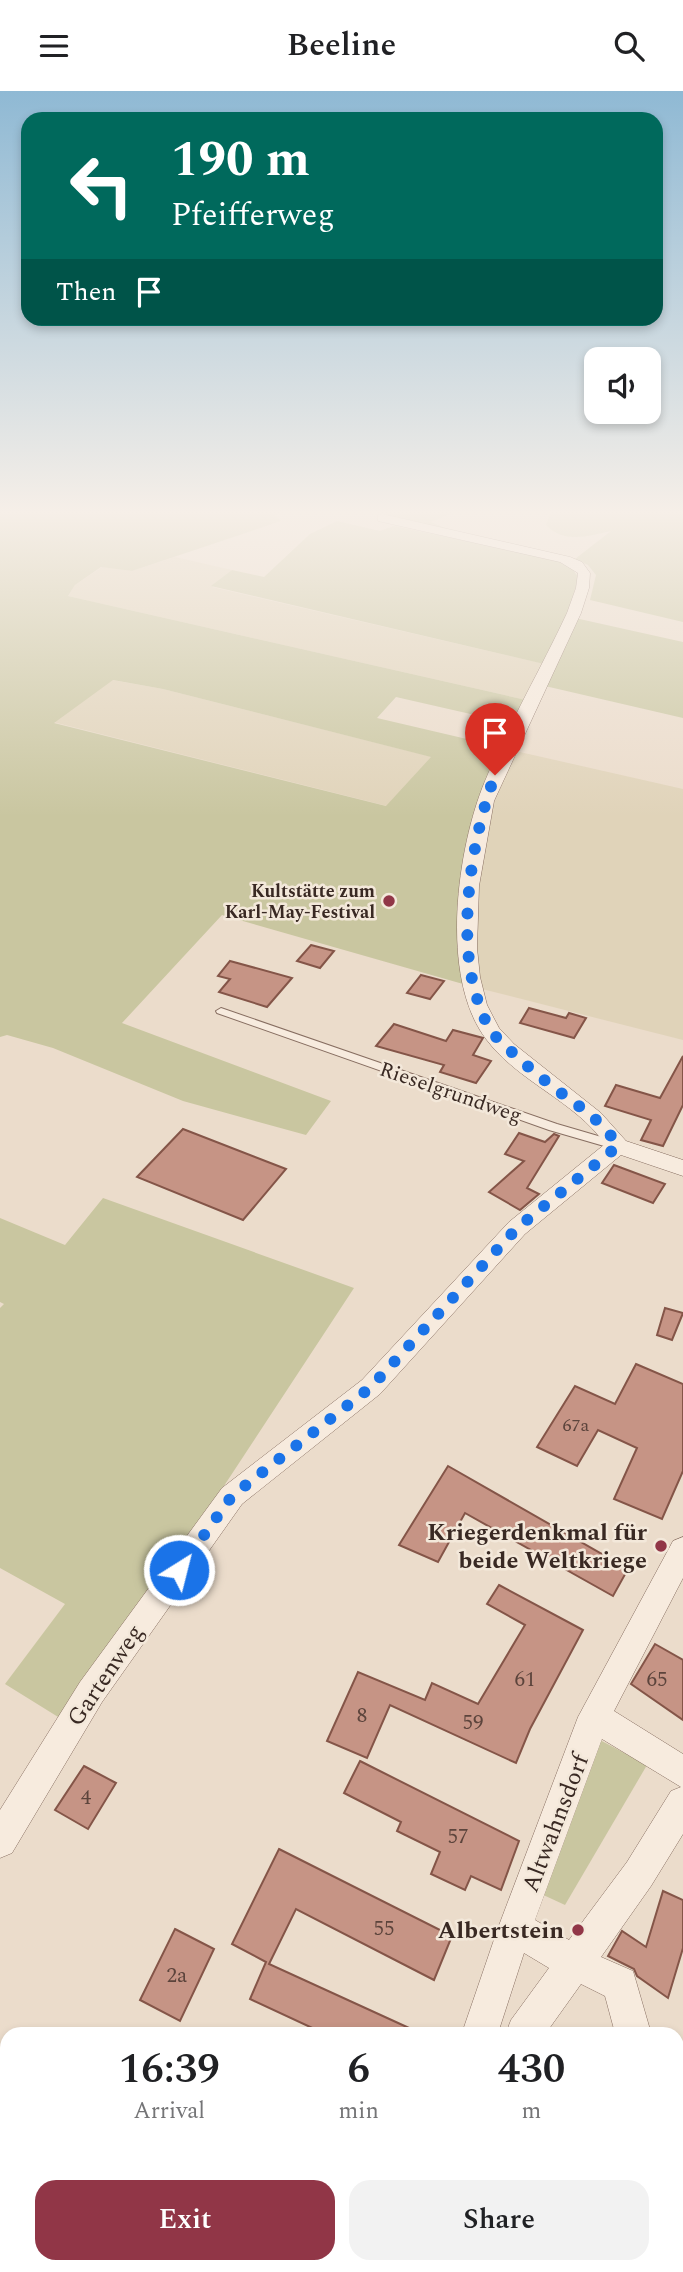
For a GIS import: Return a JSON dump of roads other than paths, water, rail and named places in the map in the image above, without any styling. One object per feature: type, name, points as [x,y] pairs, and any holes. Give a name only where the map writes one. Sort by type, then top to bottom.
[{"type":"street","points":[[573,614],[504,751],[486,799],[473,865],[468,949],[471,984],[490,1031],[545,1081],[606,1126],[618,1146]]},
{"type":"street","name":"Rieselgrundweg","points":[[618,1146],[683,1168]]},
{"type":"street","name":"Gartenweg","points":[[0,1841],[91,1692],[232,1496],[371,1387],[517,1228],[618,1146]]},
{"type":"street","name":"Altwahnsdorf","points":[[482,2027],[515,1928],[594,1717],[683,1550]]},
{"type":"street","points":[[594,1717],[683,1772]]},
{"type":"street","points":[[528,2027],[639,1874],[683,1803]]},
{"type":"street","points":[[515,1928],[574,1963],[620,1985],[631,2027]]},
{"type":"lane","name":"Rieselgrundweg","points":[[221,1011],[553,1128],[618,1146]]},
{"type":"place","name":"Kultstätte zum Karl-May-Festival","points":[[389,901]]},
{"type":"place","name":"Kriegerdenkmal für beide Weltkriege","points":[[661,1546]]},
{"type":"place","name":"Albertstein","points":[[578,1930]]}]
